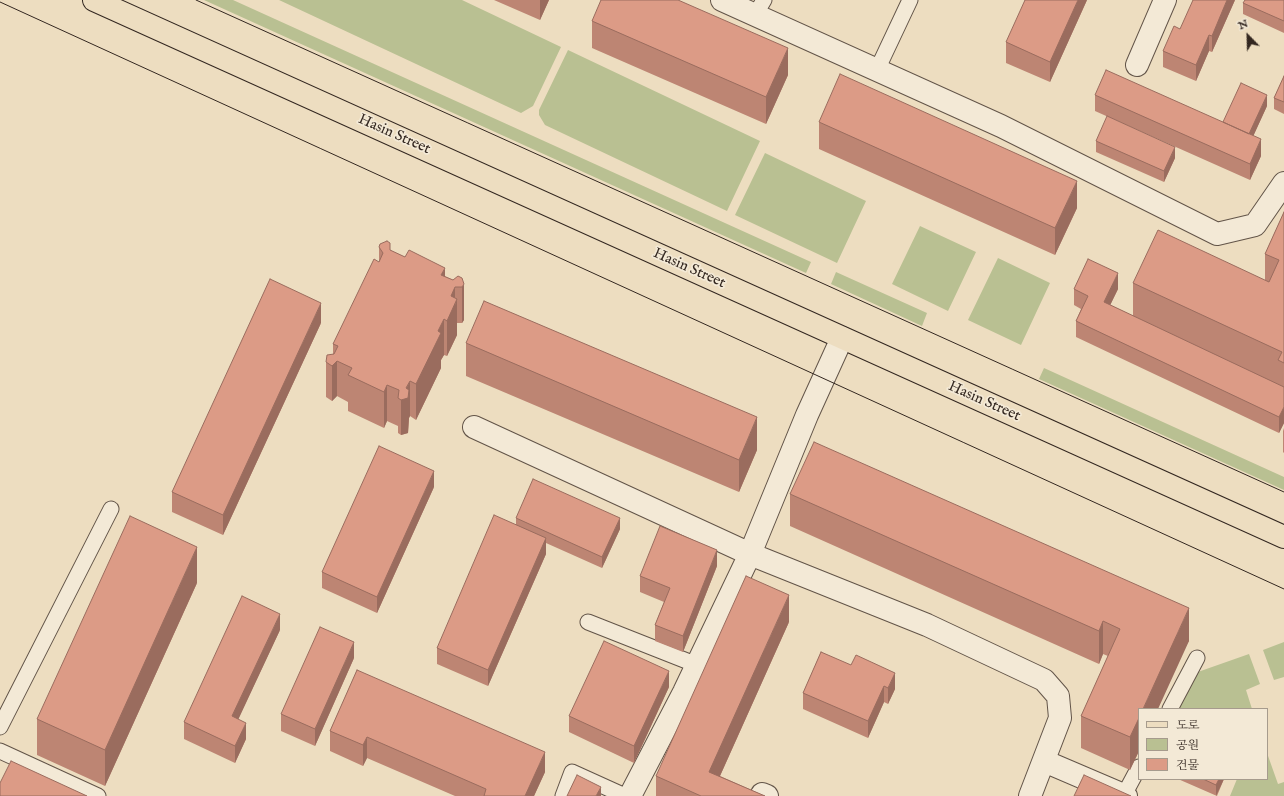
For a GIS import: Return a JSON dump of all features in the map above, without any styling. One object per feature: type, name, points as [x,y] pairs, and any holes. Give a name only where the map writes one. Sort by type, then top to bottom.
[{"type":"main road","name":"Hasin Street","points":[[94,0],[1284,537]]},
{"type":"street","points":[[722,0],[759,8],[877,70],[1001,126],[1217,234],[1255,225],[1284,183]]},
{"type":"street","points":[[1137,65],[1165,0]]},
{"type":"street","points":[[630,796],[697,665],[750,554],[807,415],[842,338]]},
{"type":"street","points":[[474,427],[750,554],[928,625],[1044,680],[1058,696],[1060,718],[1030,796]]},
{"type":"street","points":[[1044,761],[1125,796]]},
{"type":"lane","points":[[877,70],[910,0]]},
{"type":"lane","points":[[0,727],[111,509]]},
{"type":"lane","points":[[588,622],[697,665]]},
{"type":"lane","points":[[1171,708],[1197,658]]},
{"type":"lane","points":[[0,751],[98,796]]},
{"type":"lane","points":[[1125,796],[1138,769]]},
{"type":"lane","points":[[563,796],[572,772],[625,796]]},
{"type":"green space","points":[[204,0],[233,0],[811,262],[806,273]]},
{"type":"green space","points":[[279,0],[462,0],[561,47],[533,106],[521,113]]},
{"type":"green space","points":[[568,50],[760,141],[727,211],[545,125],[539,115],[539,110]]},
{"type":"green space","points":[[765,153],[866,201],[837,263],[735,215]]},
{"type":"green space","points":[[920,226],[976,252],[948,311],[892,284]]},
{"type":"green space","points":[[998,258],[1050,283],[1021,345],[968,320]]},
{"type":"green space","points":[[836,272],[927,313],[922,326],[831,284]]},
{"type":"green space","points":[[1044,368],[1284,477],[1284,490],[1039,379]]},
{"type":"green space","points":[[1284,642],[1284,677],[1274,680],[1263,650]]},
{"type":"green space","points":[[1249,654],[1260,684],[1246,690],[1252,708],[1178,708],[1195,673]]},
{"type":"green space","points":[[1268,756],[1278,784],[1284,782],[1284,796],[1230,796],[1237,780],[1268,780]]},
{"type":"building","points":[[601,0],[678,0],[788,48],[766,97],[592,21]]},
{"type":"building","points":[[1025,0],[1078,0],[1050,62],[1006,42]]},
{"type":"building","points":[[1193,0],[1227,0],[1212,36],[1209,35],[1196,65],[1163,51],[1174,26],[1180,29]]},
{"type":"building","points":[[1245,0],[1284,0],[1284,21],[1243,3]]},
{"type":"building","points":[[1106,70],[1261,139],[1250,164],[1095,95]]},
{"type":"building","points":[[840,74],[1077,181],[1055,228],[819,122]]},
{"type":"building","points":[[1284,76],[1284,102],[1274,98]]},
{"type":"building","points":[[1241,83],[1267,95],[1249,134],[1223,122]]},
{"type":"building","points":[[1107,116],[1175,147],[1164,171],[1096,141]]},
{"type":"building","points":[[1284,212],[1284,363],[1278,360],[1282,352],[1133,283],[1158,230],[1269,282],[1279,260],[1265,254]]},
{"type":"building","points":[[387,241],[390,243],[390,250],[405,257],[409,250],[445,268],[441,275],[453,280],[458,276],[462,278],[464,284],[462,287],[455,287],[451,296],[457,299],[447,321],[444,319],[438,331],[441,333],[416,384],[410,381],[406,388],[409,390],[408,398],[401,400],[398,398],[399,390],[387,385],[384,392],[348,375],[352,368],[337,361],[332,366],[326,362],[327,355],[334,354],[338,346],[333,344],[374,259],[379,262],[383,253],[379,247],[380,244]]},
{"type":"building","points":[[1088,259],[1118,273],[1104,302],[1284,387],[1284,407],[1279,417],[1076,321],[1088,296],[1074,289]]},
{"type":"building","points":[[270,279],[321,303],[223,515],[172,492]]},
{"type":"building","points":[[484,301],[757,417],[739,460],[466,343]]},
{"type":"building","points":[[814,442],[1189,608],[1143,708],[1138,708],[1138,720],[1130,737],[1081,716],[1120,629],[1103,621],[1099,631],[790,494]]},
{"type":"building","points":[[379,446],[434,471],[377,597],[322,572]]},
{"type":"building","points":[[533,479],[620,518],[602,557],[516,518]]},
{"type":"building","points":[[494,515],[546,538],[488,670],[437,648]]},
{"type":"building","points":[[130,516],[197,547],[105,750],[37,719]]},
{"type":"building","points":[[660,526],[717,550],[683,636],[655,625],[670,588],[640,576]]},
{"type":"building","points":[[746,576],[789,595],[709,772],[765,796],[701,796],[656,776]]},
{"type":"building","points":[[242,596],[280,614],[232,716],[246,723],[235,746],[184,722]]},
{"type":"building","points":[[320,627],[354,642],[315,729],[281,714]]},
{"type":"building","points":[[604,641],[669,671],[634,746],[569,716]]},
{"type":"building","points":[[821,652],[851,665],[856,655],[895,673],[888,688],[884,686],[868,721],[803,693]]},
{"type":"building","points":[[357,670],[545,752],[525,796],[484,796],[486,789],[367,737],[363,745],[330,731]]},
{"type":"building","points":[[11,761],[87,796],[0,796],[0,783]]},
{"type":"building","points":[[577,775],[601,787],[596,796],[567,796]]},
{"type":"building","points":[[1084,775],[1131,796],[1074,796]]},
{"type":"building","points":[[1205,780],[1218,780],[1216,785]]},
{"type":"tram line","points":[[196,0],[1284,492]]},
{"type":"tram line","points":[[0,2],[1284,589]]}]
